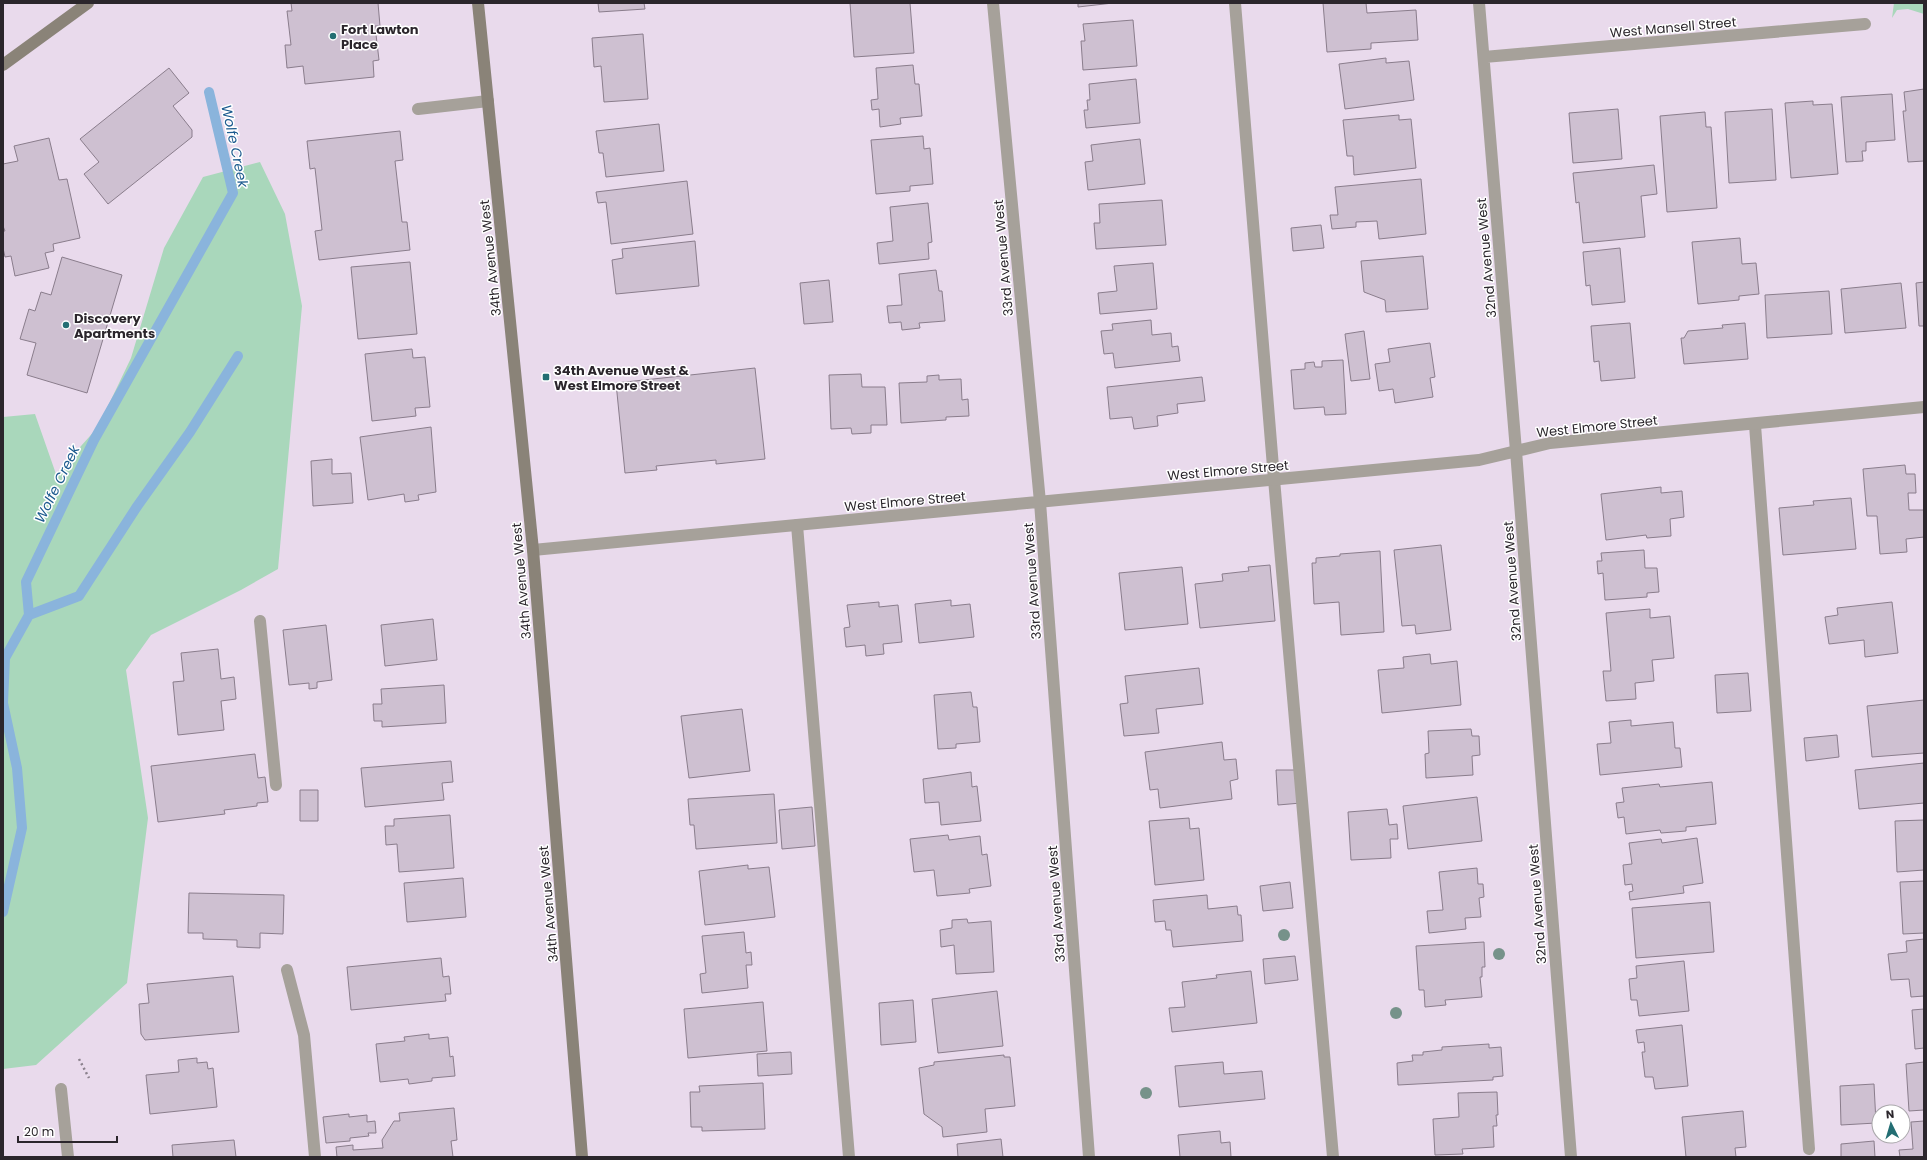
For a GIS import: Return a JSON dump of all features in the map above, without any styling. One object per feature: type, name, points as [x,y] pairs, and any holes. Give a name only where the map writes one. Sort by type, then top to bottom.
[{"type":"street","points":[[3,65],[88,3]]},
{"type":"street","name":"34th Avenue West","points":[[478,3],[533,550],[582,1157]]},
{"type":"street","name":"33rd Avenue West","points":[[992,3],[1040,502],[1089,1157]]},
{"type":"street","points":[[1235,3],[1274,480],[1333,1157]]},
{"type":"street","name":"32nd Avenue West","points":[[1479,3],[1516,450],[1571,1157]]},
{"type":"street","name":"West Mansell Street","points":[[1484,57],[1865,24]]},
{"type":"street","points":[[418,109],[488,101]]},
{"type":"street","name":"West Elmore Street","points":[[533,550],[1478,460],[1550,443],[1755,425],[1924,407]]},
{"type":"street","points":[[1755,425],[1809,1149]]},
{"type":"street","points":[[797,525],[849,1157]]},
{"type":"street","points":[[260,621],[276,785]]},
{"type":"street","points":[[287,970],[304,1035],[315,1157]]},
{"type":"street","points":[[62,1089],[68,1157]]},
{"type":"path","points":[[79,1059],[89,1078]]},
{"type":"green space","points":[[1894,3],[1924,3],[1924,14],[1908,9],[1897,10],[1892,18]]},
{"type":"green space","points":[[260,162],[285,214],[302,306],[278,569],[241,590],[151,635],[126,670],[148,818],[127,983],[36,1065],[3,1069],[3,417],[35,414],[56,474],[98,427],[131,358],[164,248],[203,177]]},
{"type":"building","name":"Fort Lawton Place","points":[[291,3],[378,3],[380,26],[375,26],[379,60],[373,61],[374,77],[305,84],[303,66],[287,68],[285,45],[291,45],[287,11],[292,11]]},
{"type":"building","points":[[598,3],[644,3],[645,9],[599,12]]},
{"type":"building","points":[[850,3],[910,3],[914,53],[854,57]]},
{"type":"building","points":[[1078,3],[1113,3],[1078,7]]},
{"type":"building","points":[[1323,3],[1366,3],[1367,13],[1416,10],[1418,40],[1371,43],[1371,49],[1327,52]]},
{"type":"building","points":[[1133,20],[1137,66],[1083,70],[1081,41],[1085,41],[1083,24]]},
{"type":"building","points":[[643,34],[648,99],[604,102],[601,66],[594,67],[592,38]]},
{"type":"building","points":[[1386,58],[1386,63],[1409,61],[1414,100],[1345,109],[1339,64]]},
{"type":"building","points":[[913,65],[915,84],[919,84],[922,116],[900,118],[901,124],[880,127],[879,109],[872,110],[871,100],[878,99],[876,68]]},
{"type":"building","points":[[169,68],[189,93],[173,106],[192,130],[192,137],[108,204],[84,174],[99,162],[80,139]]},
{"type":"building","points":[[1136,79],[1140,123],[1086,128],[1084,110],[1088,110],[1087,100],[1090,100],[1089,84]]},
{"type":"building","points":[[1924,89],[1924,161],[1908,162],[1903,111],[1906,111],[1904,92]]},
{"type":"building","points":[[1892,94],[1895,140],[1866,142],[1866,151],[1862,151],[1863,161],[1846,162],[1841,97]]},
{"type":"building","points":[[1813,101],[1813,105],[1832,104],[1838,174],[1791,178],[1785,103]]},
{"type":"building","points":[[1618,109],[1622,159],[1573,163],[1569,113]]},
{"type":"building","points":[[1772,109],[1776,180],[1729,183],[1725,112]]},
{"type":"building","points":[[1705,112],[1706,127],[1711,127],[1717,208],[1667,212],[1660,116]]},
{"type":"building","points":[[1399,115],[1399,120],[1411,119],[1416,168],[1354,175],[1353,156],[1347,156],[1343,120]]},
{"type":"building","points":[[659,124],[664,171],[606,177],[603,153],[599,153],[596,131]]},
{"type":"building","points":[[400,131],[403,160],[395,161],[402,222],[407,222],[410,250],[319,260],[315,231],[322,230],[315,168],[310,169],[307,141]]},
{"type":"building","points":[[923,136],[924,149],[930,148],[933,184],[910,186],[910,191],[876,194],[871,140]]},
{"type":"building","points":[[49,138],[59,180],[67,179],[80,238],[53,244],[54,251],[45,253],[49,268],[15,276],[11,256],[5,257],[3,248],[3,231],[5,231],[3,226],[3,164],[18,161],[14,146]]},
{"type":"building","points":[[1140,139],[1145,184],[1088,190],[1085,162],[1093,161],[1091,145]]},
{"type":"building","points":[[1654,165],[1657,194],[1641,196],[1645,237],[1583,243],[1579,202],[1576,203],[1573,173]]},
{"type":"building","points":[[1421,179],[1426,234],[1379,239],[1377,221],[1356,222],[1356,227],[1332,229],[1330,215],[1338,215],[1335,187]]},
{"type":"building","points":[[687,181],[693,234],[611,244],[606,202],[598,203],[596,192]]},
{"type":"building","points":[[1162,200],[1166,245],[1096,249],[1094,223],[1100,223],[1099,204]]},
{"type":"building","points":[[928,203],[932,242],[928,243],[929,259],[879,264],[877,243],[893,241],[890,207]]},
{"type":"building","points":[[1321,225],[1324,248],[1293,251],[1291,228]]},
{"type":"building","points":[[1740,238],[1742,264],[1756,263],[1759,294],[1739,296],[1739,300],[1698,304],[1692,242]]},
{"type":"building","points":[[695,241],[699,286],[616,294],[612,260],[623,258],[622,249]]},
{"type":"building","points":[[1620,248],[1625,302],[1592,305],[1590,285],[1586,286],[1583,252]]},
{"type":"building","points":[[1423,256],[1428,309],[1386,312],[1385,300],[1364,292],[1361,261]]},
{"type":"building","name":"Discovery Apartments","points":[[62,257],[122,275],[87,393],[27,375],[36,343],[20,339],[29,309],[35,311],[41,292],[51,295]]},
{"type":"building","points":[[410,262],[417,334],[358,339],[351,267]]},
{"type":"building","points":[[1153,263],[1157,309],[1100,314],[1098,293],[1117,291],[1114,266]]},
{"type":"building","points":[[936,270],[939,291],[942,291],[945,321],[919,323],[920,328],[902,330],[901,322],[889,323],[887,306],[902,305],[899,274]]},
{"type":"building","points":[[829,280],[833,322],[804,324],[800,283]]},
{"type":"building","points":[[1924,282],[1924,326],[1919,326],[1916,283]]},
{"type":"building","points":[[1901,283],[1906,328],[1845,333],[1841,289]]},
{"type":"building","points":[[1829,291],[1832,334],[1767,338],[1765,295]]},
{"type":"building","points":[[1151,320],[1152,335],[1171,333],[1172,347],[1178,346],[1180,361],[1115,368],[1113,353],[1104,354],[1101,331],[1113,330],[1112,324]]},
{"type":"building","points":[[1630,323],[1635,378],[1601,381],[1599,361],[1594,362],[1591,326]]},
{"type":"building","points":[[1745,323],[1748,359],[1684,364],[1681,338],[1684,338],[1688,331],[1723,328],[1722,325]]},
{"type":"building","points":[[1364,331],[1370,379],[1351,381],[1345,334]]},
{"type":"building","points":[[1430,343],[1435,377],[1430,378],[1433,397],[1395,403],[1393,389],[1379,391],[1375,364],[1390,362],[1388,349]]},
{"type":"building","points":[[412,349],[413,358],[425,357],[430,407],[415,408],[416,416],[372,421],[365,354]]},
{"type":"building","points":[[1343,360],[1346,414],[1325,415],[1324,407],[1294,409],[1291,370],[1305,369],[1305,363],[1314,362],[1315,367],[1322,367],[1322,361]]},
{"type":"building","points":[[755,368],[765,459],[716,464],[716,460],[656,466],[657,470],[625,473],[616,383]]},
{"type":"building","points":[[861,374],[862,387],[885,387],[887,425],[871,425],[871,433],[852,434],[851,428],[831,429],[829,375]]},
{"type":"building","points":[[939,375],[939,380],[961,379],[962,400],[968,399],[969,416],[946,417],[946,420],[901,423],[899,383],[927,382],[927,376]]},
{"type":"building","points":[[1202,377],[1205,401],[1177,404],[1178,413],[1157,416],[1158,426],[1134,429],[1132,417],[1110,419],[1107,387]]},
{"type":"building","points":[[431,427],[436,492],[418,495],[419,500],[405,502],[404,494],[368,500],[360,437]]},
{"type":"building","points":[[332,459],[332,474],[351,473],[353,503],[313,506],[311,461]]},
{"type":"building","points":[[1905,465],[1906,474],[1915,474],[1916,493],[1908,493],[1909,510],[1924,510],[1924,537],[1906,539],[1907,552],[1880,554],[1877,516],[1867,516],[1863,469]]},
{"type":"building","points":[[1661,487],[1661,493],[1682,491],[1684,517],[1670,519],[1671,536],[1647,538],[1646,535],[1606,540],[1601,494]]},
{"type":"building","points":[[1851,498],[1856,549],[1783,555],[1779,508],[1814,505],[1813,501]]},
{"type":"building","points":[[1441,545],[1451,630],[1416,634],[1415,625],[1402,626],[1394,550]]},
{"type":"building","points":[[1644,550],[1645,568],[1657,568],[1659,592],[1647,593],[1647,597],[1605,600],[1603,573],[1598,574],[1597,561],[1602,561],[1601,553]]},
{"type":"building","points":[[1380,551],[1384,632],[1341,635],[1339,602],[1314,604],[1312,563],[1316,563],[1316,558],[1340,556],[1340,554]]},
{"type":"building","points":[[1270,565],[1275,621],[1200,628],[1195,584],[1223,581],[1222,574],[1249,571],[1248,567]]},
{"type":"building","points":[[1182,567],[1188,624],[1125,630],[1119,573]]},
{"type":"building","points":[[951,600],[951,606],[970,604],[974,637],[919,643],[915,604]]},
{"type":"building","points":[[879,602],[879,607],[898,605],[902,642],[883,644],[884,654],[866,656],[865,645],[846,647],[844,628],[850,627],[847,605]]},
{"type":"building","points":[[1892,602],[1898,653],[1865,657],[1864,640],[1829,644],[1825,617],[1838,615],[1837,608]]},
{"type":"building","points":[[1650,609],[1650,618],[1670,616],[1674,658],[1652,660],[1654,681],[1635,683],[1636,699],[1606,701],[1603,671],[1611,671],[1606,613]]},
{"type":"building","points":[[433,619],[437,660],[385,666],[381,625]]},
{"type":"building","points":[[326,625],[332,680],[317,682],[317,688],[309,689],[309,683],[289,685],[283,630]]},
{"type":"building","points":[[218,649],[221,679],[234,677],[236,699],[221,701],[224,730],[178,735],[173,682],[184,681],[181,653]]},
{"type":"building","points":[[1430,654],[1431,664],[1457,661],[1461,705],[1382,713],[1378,670],[1404,668],[1403,657]]},
{"type":"building","points":[[1199,668],[1203,704],[1156,709],[1159,733],[1124,736],[1120,704],[1128,703],[1125,676]]},
{"type":"building","points":[[1748,673],[1751,711],[1717,713],[1715,675]]},
{"type":"building","points":[[444,685],[446,723],[382,727],[382,721],[374,721],[373,704],[382,704],[381,689]]},
{"type":"building","points":[[971,692],[973,707],[977,707],[980,742],[956,744],[956,748],[938,749],[934,695]]},
{"type":"building","points":[[1924,700],[1924,753],[1872,757],[1867,706]]},
{"type":"building","points":[[742,709],[750,771],[689,778],[681,716]]},
{"type":"building","points":[[1631,720],[1631,726],[1673,722],[1675,748],[1680,748],[1682,767],[1600,775],[1597,744],[1611,743],[1609,722]]},
{"type":"building","points":[[1471,729],[1472,736],[1479,736],[1480,755],[1472,756],[1473,775],[1426,778],[1425,754],[1429,753],[1428,731]]},
{"type":"building","points":[[1837,735],[1839,757],[1806,761],[1804,738]]},
{"type":"building","points":[[1222,742],[1224,760],[1236,759],[1238,779],[1230,781],[1232,799],[1160,808],[1158,789],[1150,790],[1145,752]]},
{"type":"building","points":[[255,754],[258,778],[265,777],[268,802],[257,803],[257,806],[224,810],[225,814],[158,822],[151,766]]},
{"type":"building","points":[[451,761],[453,782],[442,783],[444,800],[365,807],[361,768]]},
{"type":"building","points":[[1924,763],[1924,803],[1859,809],[1855,770]]},
{"type":"building","points":[[1276,770],[1299,770],[1301,803],[1278,805]]},
{"type":"building","points":[[971,772],[972,787],[977,786],[981,821],[941,825],[939,802],[925,803],[923,779]]},
{"type":"building","points":[[1712,782],[1716,824],[1686,827],[1686,831],[1661,833],[1660,830],[1626,834],[1624,817],[1618,818],[1616,803],[1624,802],[1622,788],[1659,784],[1660,787]]},
{"type":"building","points":[[300,790],[318,790],[318,821],[300,821]]},
{"type":"building","points":[[774,794],[777,843],[696,849],[694,825],[690,825],[688,799]]},
{"type":"building","points":[[1477,797],[1482,841],[1408,849],[1403,806]]},
{"type":"building","points":[[812,807],[815,846],[782,849],[779,810]]},
{"type":"building","points":[[1387,809],[1389,825],[1397,824],[1398,839],[1390,839],[1391,858],[1351,860],[1348,812]]},
{"type":"building","points":[[450,815],[454,868],[399,872],[397,844],[386,845],[385,826],[394,826],[394,819]]},
{"type":"building","points":[[1189,818],[1190,829],[1199,828],[1204,880],[1155,885],[1149,821]]},
{"type":"building","points":[[1924,820],[1924,870],[1897,872],[1895,821]]},
{"type":"building","points":[[948,835],[949,840],[980,836],[982,855],[987,854],[991,886],[969,889],[970,893],[937,896],[934,870],[914,872],[910,839]]},
{"type":"building","points":[[1697,838],[1703,883],[1683,886],[1684,893],[1630,900],[1629,892],[1633,891],[1632,884],[1625,885],[1623,865],[1632,864],[1629,843],[1661,839],[1662,843]]},
{"type":"building","points":[[748,865],[748,869],[769,867],[775,917],[705,925],[699,871]]},
{"type":"building","points":[[1477,868],[1478,884],[1483,884],[1484,897],[1479,898],[1481,917],[1465,918],[1466,929],[1429,933],[1427,911],[1443,910],[1439,872]]},
{"type":"building","points":[[463,878],[466,917],[407,922],[404,883]]},
{"type":"building","points":[[1924,881],[1924,933],[1903,934],[1900,882]]},
{"type":"building","points":[[1290,882],[1293,908],[1263,911],[1260,886]]},
{"type":"building","points":[[189,893],[284,895],[283,934],[260,933],[260,948],[237,947],[237,940],[203,939],[203,933],[188,933]]},
{"type":"building","points":[[1207,895],[1208,909],[1237,906],[1238,915],[1241,915],[1243,941],[1173,947],[1171,930],[1166,930],[1165,921],[1155,922],[1153,900]]},
{"type":"building","points":[[1710,902],[1714,952],[1636,958],[1632,908]]},
{"type":"building","points":[[967,919],[968,923],[991,921],[994,972],[956,974],[954,945],[941,947],[940,930],[952,928],[952,920]]},
{"type":"building","points":[[744,932],[746,953],[751,952],[752,965],[746,965],[748,988],[702,993],[700,974],[706,973],[702,936]]},
{"type":"building","points":[[1924,939],[1924,996],[1911,997],[1909,979],[1891,980],[1888,954],[1907,952],[1906,941]]},
{"type":"building","points":[[1484,942],[1485,967],[1482,967],[1482,977],[1480,977],[1482,997],[1445,1000],[1446,1005],[1425,1007],[1424,990],[1419,990],[1416,946]]},
{"type":"building","points":[[1295,956],[1298,980],[1265,984],[1263,959]]},
{"type":"building","points":[[441,958],[443,977],[449,976],[451,994],[445,994],[446,1001],[351,1010],[347,967]]},
{"type":"building","points":[[1684,961],[1689,1011],[1639,1016],[1637,1000],[1631,1000],[1629,979],[1637,978],[1636,966]]},
{"type":"building","points":[[1251,971],[1257,1023],[1172,1032],[1169,1008],[1185,1007],[1182,982],[1217,978],[1216,975]]},
{"type":"building","points":[[233,976],[239,1032],[145,1040],[141,1034],[139,1004],[149,1003],[147,984]]},
{"type":"building","points":[[997,991],[1003,1046],[938,1053],[932,999]]},
{"type":"building","points":[[913,1000],[916,1042],[881,1045],[879,1003]]},
{"type":"building","points":[[763,1002],[767,1051],[688,1058],[684,1009]]},
{"type":"building","points":[[1924,1009],[1924,1048],[1915,1049],[1912,1010]]},
{"type":"building","points":[[1682,1025],[1688,1086],[1655,1089],[1653,1077],[1645,1077],[1642,1052],[1645,1052],[1644,1042],[1638,1043],[1636,1030]]},
{"type":"building","points":[[429,1034],[429,1039],[448,1037],[450,1057],[453,1056],[455,1076],[432,1078],[432,1081],[409,1084],[408,1079],[380,1082],[376,1044],[405,1041],[404,1037]]},
{"type":"building","points":[[1489,1044],[1489,1048],[1501,1047],[1503,1076],[1493,1077],[1493,1080],[1398,1085],[1397,1063],[1413,1061],[1412,1055],[1423,1055],[1423,1052],[1442,1050],[1442,1047]]},
{"type":"building","points":[[791,1052],[792,1074],[758,1076],[757,1054]]},
{"type":"building","points":[[1004,1055],[1004,1057],[1010,1057],[1015,1106],[985,1109],[987,1132],[943,1137],[942,1127],[924,1114],[919,1068],[934,1065],[934,1062]]},
{"type":"building","points":[[197,1058],[197,1063],[207,1062],[208,1069],[213,1068],[217,1107],[150,1114],[146,1075],[179,1072],[178,1060]]},
{"type":"building","points":[[1223,1062],[1224,1074],[1262,1071],[1265,1099],[1179,1107],[1175,1066]]},
{"type":"building","points":[[1924,1062],[1924,1110],[1911,1111],[1911,1104],[1909,1104],[1906,1064]]},
{"type":"building","points":[[763,1083],[765,1129],[702,1131],[702,1127],[691,1127],[690,1092],[700,1092],[699,1086]]},
{"type":"building","points":[[1874,1084],[1875,1104],[1871,1104],[1871,1123],[1841,1125],[1840,1086]]},
{"type":"building","points":[[1497,1092],[1498,1115],[1496,1115],[1497,1126],[1493,1126],[1494,1147],[1462,1149],[1463,1154],[1435,1155],[1433,1119],[1459,1117],[1458,1093]]},
{"type":"building","points":[[454,1108],[457,1140],[451,1141],[453,1157],[337,1157],[336,1147],[353,1145],[353,1150],[383,1148],[382,1140],[394,1121],[400,1121],[399,1113]]},
{"type":"building","points":[[1743,1111],[1746,1147],[1735,1148],[1736,1157],[1686,1157],[1682,1117]]},
{"type":"building","points":[[349,1114],[349,1117],[367,1115],[367,1122],[375,1121],[376,1133],[368,1133],[369,1136],[350,1138],[350,1141],[326,1143],[323,1117]]},
{"type":"building","points":[[1924,1121],[1924,1157],[1900,1157],[1899,1150],[1913,1149],[1911,1122]]},
{"type":"building","points":[[1220,1131],[1221,1143],[1230,1142],[1231,1157],[1180,1157],[1178,1135]]},
{"type":"building","points":[[1001,1139],[1003,1157],[958,1157],[957,1144]]},
{"type":"building","points":[[234,1140],[236,1157],[173,1157],[172,1145]]},
{"type":"building","points":[[1871,1141],[1871,1144],[1874,1144],[1875,1157],[1841,1157],[1841,1144]]},
{"type":"waterway","name":"Wolfe Creek","points":[[3,912],[22,828],[17,768],[3,703],[5,658],[29,615],[26,582],[94,440],[233,193],[209,92]]},
{"type":"waterway","points":[[29,615],[79,596],[136,508],[190,432],[238,356]]},
{"type":"place","name":"Fort Lawton Place","points":[[333,36]]},
{"type":"place","name":"Discovery Apartments","points":[[66,325]]},
{"type":"place","name":"34th Avenue West & West Elmore Street","points":[[546,377]]}]
